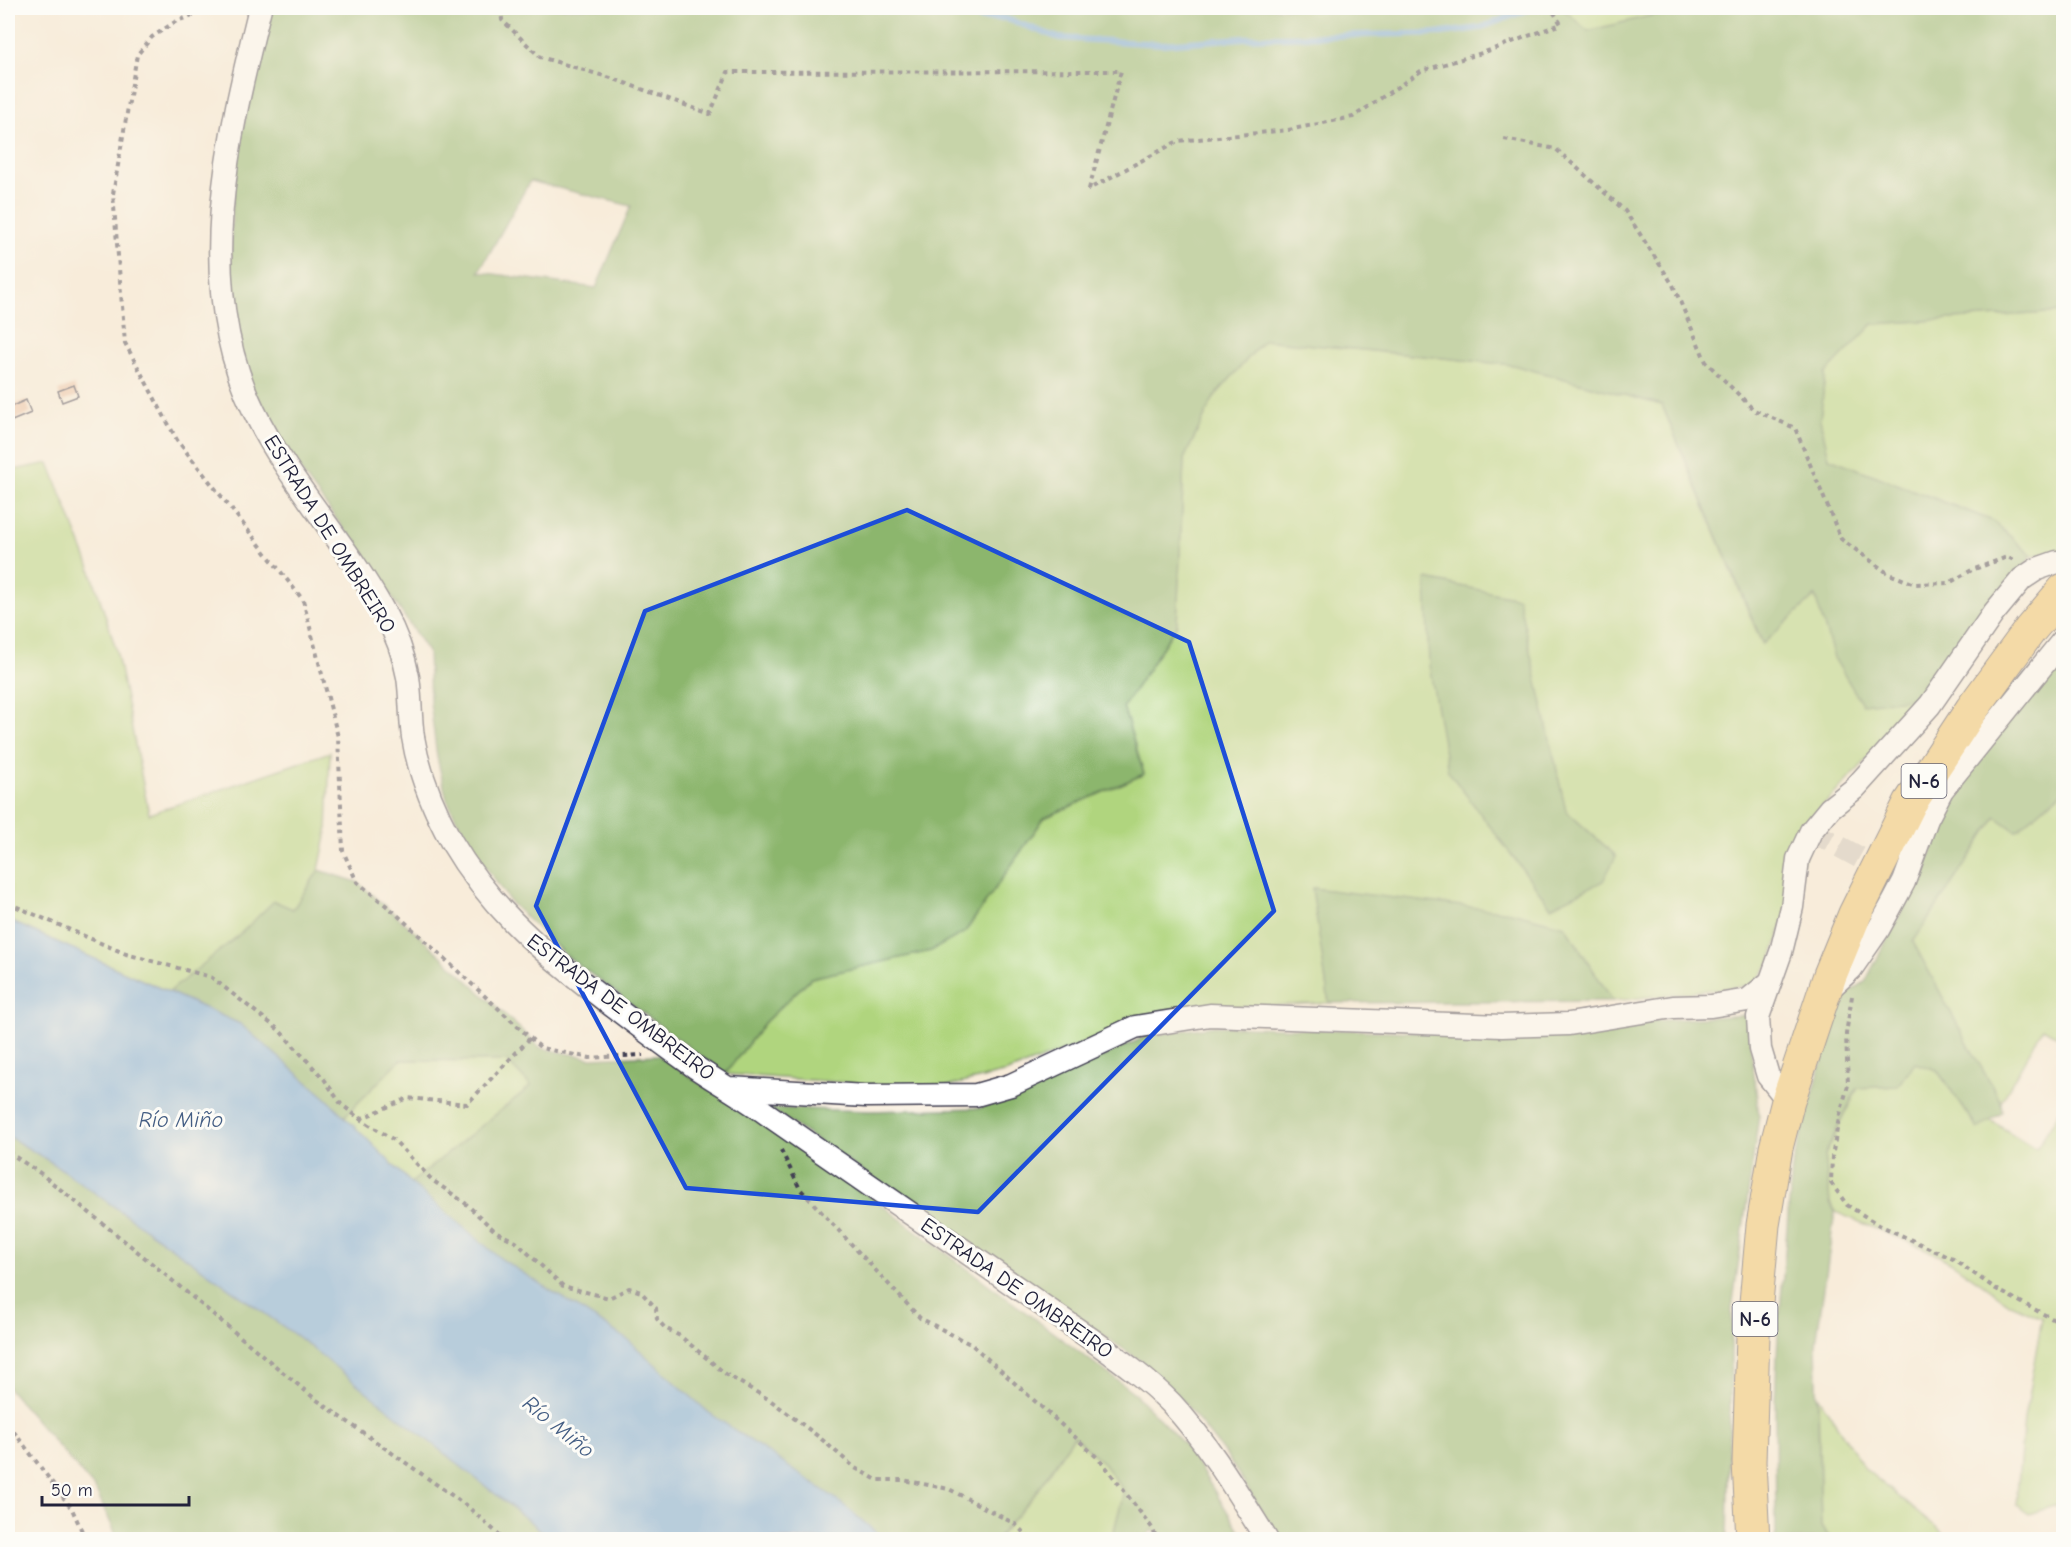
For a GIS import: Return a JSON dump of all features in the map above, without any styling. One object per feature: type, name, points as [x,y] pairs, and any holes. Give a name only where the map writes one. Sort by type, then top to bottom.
[{"type":"highway","name":"N-6","points":[[1753,1539],[1749,1462],[1753,1336],[1763,1225],[1776,1148],[1788,1101],[1823,995],[1855,914],[1910,803],[1978,700],[2030,630],[2064,590]]},
{"type":"street","name":"ESTRADA DE OMBREIRO","points":[[260,8],[237,103],[222,203],[219,272],[231,353],[253,410],[281,459],[361,576],[394,632],[408,678],[413,735],[426,788],[452,842],[472,873],[496,906],[521,932],[630,1020],[1092,1339],[1149,1383],[1195,1431],[1220,1465],[1267,1539]]},
{"type":"street","points":[[1788,1101],[1768,1076],[1760,1049],[1758,1017],[1781,952],[1792,907],[1798,859],[1811,831],[1830,808],[1854,789],[1930,705],[1993,614],[2022,579],[2037,569],[2057,562],[2064,563]]},
{"type":"street","points":[[1823,995],[1851,969],[1878,930],[1904,882],[1927,819],[1942,790],[2064,639]]},
{"type":"street","points":[[729,1088],[866,1096],[976,1095],[1011,1085],[1135,1027],[1210,1015],[1502,1026],[1569,1024],[1673,1007],[1711,1006],[1748,1000],[1770,982]]},
{"type":"path","points":[[210,8],[167,27],[152,37],[137,56],[113,194],[125,343],[177,440],[303,600],[338,736],[343,851],[357,882],[394,912],[541,1048],[590,1058],[677,1054]]},
{"type":"path","points":[[501,8],[502,20],[540,57],[614,79],[710,114],[728,72],[1121,71],[1089,189],[1178,141],[1288,130],[1353,117],[1421,71],[1485,52],[1561,24],[1551,8]]},
{"type":"path","points":[[1504,139],[1556,149],[1625,211],[1673,285],[1706,362],[1754,410],[1795,428],[1841,539],[1889,574],[1914,584],[1949,583],[1972,570],[2007,557],[2037,569]]},
{"type":"path","points":[[8,903],[126,954],[211,977],[279,1030],[324,1079],[341,1104],[394,1140],[432,1180],[465,1202],[495,1230],[516,1242],[563,1286],[609,1298],[629,1288],[641,1292],[656,1308],[657,1319],[665,1328],[680,1336],[727,1375],[770,1400],[855,1468],[877,1480],[903,1480],[948,1490],[1015,1524],[1031,1539]]},
{"type":"path","points":[[1851,969],[1852,998],[1846,1034],[1848,1085],[1837,1128],[1832,1157],[1831,1183],[1847,1205],[1879,1225],[1953,1259],[1996,1289],[2064,1325]]},
{"type":"path","points":[[360,1119],[408,1098],[467,1104],[530,1038]]},
{"type":"path","points":[[781,1149],[800,1189],[920,1318],[972,1345],[1102,1462],[1153,1529],[1157,1539]]},
{"type":"path","points":[[8,1152],[40,1173],[114,1232],[314,1398],[467,1506],[505,1539]]},
{"type":"path","points":[[8,1424],[72,1509],[86,1539]]},
{"type":"highlighted area","points":[[907,510],[1189,642],[1274,911],[978,1212],[686,1188],[536,906],[645,611]]},
{"type":"green space","points":[[268,8],[1562,8],[1588,31],[1683,8],[2063,8],[2063,312],[1873,324],[1825,374],[1820,420],[1829,458],[1993,521],[2032,556],[1927,697],[1862,704],[1834,658],[1815,596],[1763,644],[1662,405],[1513,365],[1264,340],[1214,397],[1184,459],[1177,625],[1123,707],[1144,774],[1044,818],[965,932],[931,951],[811,978],[765,1022],[725,1074],[564,954],[511,903],[467,840],[447,800],[437,757],[430,702],[428,652],[369,563],[279,442],[250,386],[233,321],[230,272],[232,210],[239,147]],"holes":[[[530,181],[631,206],[596,288],[479,272]]]},
{"type":"green space","points":[[1562,8],[1683,8],[1587,31]]},
{"type":"green space","points":[[2063,312],[2063,549],[2032,556],[1993,521],[1829,458],[1820,420],[1825,374],[1873,324]]},
{"type":"green space","points":[[1264,340],[1513,365],[1662,405],[1762,644],[1815,596],[1835,658],[1927,697],[1819,810],[1771,961],[1754,985],[1613,1001],[1565,926],[1313,888],[1329,1003],[1174,1010],[1007,1072],[937,1089],[725,1074],[765,1022],[811,978],[965,932],[1044,818],[1144,774],[1123,707],[1177,625],[1184,459],[1214,397]],"holes":[[[1427,579],[1518,599],[1566,811],[1616,856],[1550,906],[1429,665]]]},
{"type":"green space","points":[[49,463],[90,568],[116,649],[149,814],[330,752],[327,832],[319,870],[293,910],[236,938],[169,992],[8,920],[8,471]]},
{"type":"green space","points":[[1426,579],[1518,598],[1566,811],[1616,856],[1603,881],[1551,907],[1448,771],[1429,665]]},
{"type":"green space","points":[[2063,647],[2063,791],[2016,831],[1996,817],[1913,942],[2001,1102],[2002,1112],[1978,1129],[1937,1070],[1915,1063],[1897,1086],[1857,1088],[1825,1155],[1830,1203],[1835,1212],[1816,1344],[1821,1527],[1831,1539],[1776,1540],[1775,1404],[1778,1335],[1792,1168],[1840,998],[1865,982],[1929,858],[1957,786]]},
{"type":"green space","points":[[2063,791],[2063,1040],[2043,1028],[2001,1102],[1913,942],[1996,817],[2016,831]]},
{"type":"green space","points":[[319,870],[357,882],[413,930],[541,1048],[590,1058],[658,1055],[860,1189],[1133,1392],[1185,1445],[1245,1539],[1157,1539],[1153,1529],[1144,1539],[1112,1539],[1124,1491],[1102,1462],[1074,1436],[1034,1495],[996,1539],[884,1539],[836,1499],[708,1412],[628,1340],[501,1259],[411,1183],[531,1086],[507,1061],[400,1060],[344,1117],[326,1098],[240,1024],[169,992],[240,934],[274,901],[293,909]]},
{"type":"green space","points":[[1312,888],[1511,912],[1565,926],[1613,1001],[1329,1003]]},
{"type":"green space","points":[[1747,1015],[1759,1115],[1732,1309],[1727,1539],[1280,1539],[1228,1458],[1183,1401],[1141,1361],[769,1108],[871,1111],[980,1108],[1056,1078],[1147,1036],[1214,1026],[1453,1033]]},
{"type":"green space","points":[[400,1060],[507,1061],[531,1086],[411,1183],[344,1117]]},
{"type":"green space","points":[[1915,1063],[1937,1070],[1978,1129],[1990,1120],[2036,1149],[2063,1106],[2063,1503],[2029,1514],[2016,1505],[2024,1419],[2042,1318],[2011,1304],[1952,1263],[1926,1249],[1835,1212],[1830,1203],[1825,1155],[1858,1088],[1897,1086]]},
{"type":"green space","points":[[8,1136],[54,1164],[298,1337],[552,1539],[118,1539],[95,1489],[8,1388]]},
{"type":"green space","points":[[1818,1396],[1865,1469],[1951,1539],[1831,1539],[1821,1527]]},
{"type":"green space","points":[[1074,1436],[1102,1462],[1124,1491],[1112,1539],[996,1540],[1034,1495]]},
{"type":"water","name":"Río Miño","points":[[8,920],[240,1024],[326,1098],[411,1183],[501,1259],[628,1340],[708,1412],[836,1499],[884,1539],[552,1539],[298,1337],[54,1164],[8,1136]]},
{"type":"building","points":[[74,385],[78,396],[62,402],[58,391]]},
{"type":"building","points":[[26,400],[31,413],[12,421],[8,408]]},
{"type":"waterway","points":[[944,8],[980,18],[1004,18],[1059,38],[1162,44],[1243,38],[1442,33],[1480,28],[1532,8]]},
{"type":"tunnel","points":[[1811,831],[1904,882]]}]
